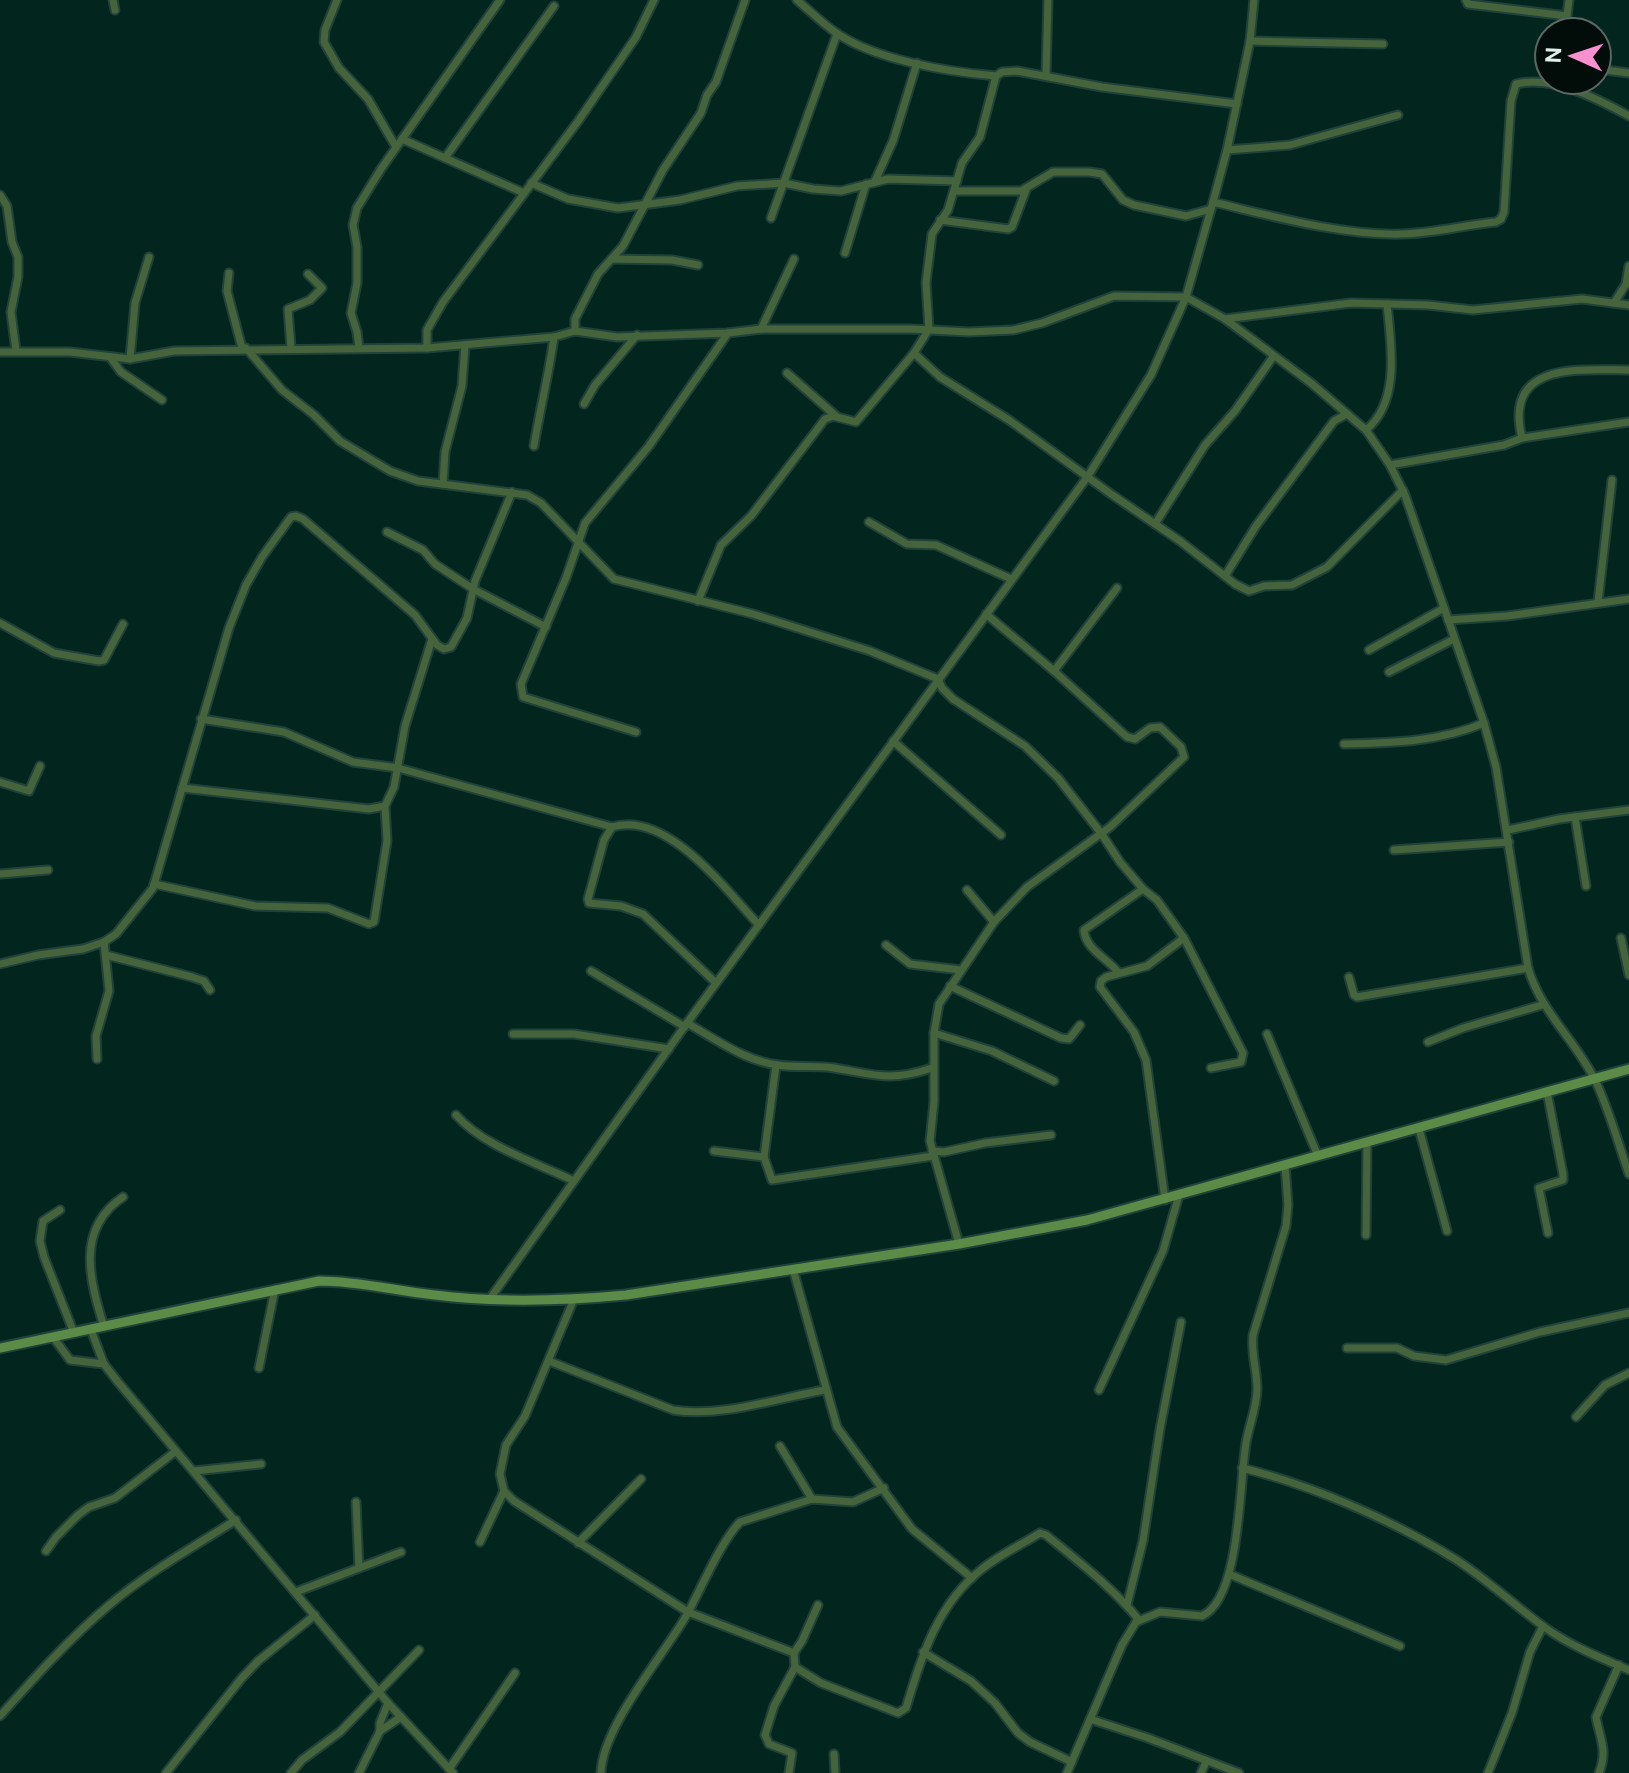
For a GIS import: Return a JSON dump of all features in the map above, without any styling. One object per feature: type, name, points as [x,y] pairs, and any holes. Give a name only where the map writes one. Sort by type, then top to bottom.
[{"type":"street","points":[[113,0],[115,10]]},
{"type":"street","points":[[337,0],[325,30],[324,42],[339,68],[368,99],[396,147]]},
{"type":"street","points":[[359,348],[351,313],[358,266],[353,225],[361,200],[500,0]]},
{"type":"street","points":[[427,348],[427,330],[443,302],[636,37],[654,0]]},
{"type":"street","points":[[575,331],[575,319],[598,274],[623,246],[642,206],[701,113],[707,95],[716,82],[745,0]]},
{"type":"street","points":[[797,0],[837,34],[884,54],[946,70],[996,76],[1002,72],[1017,71],[1046,74],[1102,87],[1237,104]]},
{"type":"street","points":[[1046,74],[1048,0]]},
{"type":"street","points":[[489,1300],[716,983],[1088,476],[1151,375],[1186,297],[1212,205],[1250,41],[1254,0]]},
{"type":"street","points":[[1466,0],[1468,4],[1484,8],[1567,16],[1569,0]]},
{"type":"street","points":[[445,158],[554,6]]},
{"type":"street","points":[[771,218],[837,34]]},
{"type":"street","points":[[1250,41],[1383,44]]},
{"type":"street","points":[[845,253],[871,182],[893,141],[917,63]]},
{"type":"street","points":[[698,601],[721,545],[751,516],[825,419],[837,417],[856,422],[914,353],[929,329],[926,283],[932,234],[948,210],[962,163],[980,137],[996,76]]},
{"type":"street","points":[[955,191],[1026,190],[1053,172],[1089,172],[1102,174],[1123,200],[1134,205],[1186,216],[1212,205],[1377,233],[1426,232],[1496,222],[1504,212],[1514,88],[1516,84],[1533,82]]},
{"type":"street","points":[[1589,96],[1629,116]]},
{"type":"street","points":[[1227,150],[1290,145],[1398,115]]},
{"type":"street","points":[[402,139],[524,193]]},
{"type":"street","points":[[531,183],[587,203],[618,208],[737,186],[784,183],[841,191],[888,179],[957,181]]},
{"type":"street","points":[[940,220],[1008,229],[1012,227],[1026,190]]},
{"type":"street","points":[[0,195],[7,206],[12,242],[18,257],[18,277],[11,312],[16,351]]},
{"type":"street","points":[[130,359],[135,303],[149,257]]},
{"type":"street","points":[[612,259],[672,260],[698,265]]},
{"type":"street","points":[[761,329],[794,259]]},
{"type":"street","points":[[1614,303],[1626,284],[1629,266]]},
{"type":"street","points":[[229,273],[227,291],[244,348],[282,390],[340,441],[390,471],[418,481],[527,495],[541,503],[614,579],[753,614],[870,651],[938,679],[953,699],[1041,759],[1101,833],[1120,862],[1157,900],[1184,938],[1243,1053],[1241,1062],[1211,1068]]},
{"type":"street","points":[[291,348],[288,309],[310,300],[322,288],[308,274]]},
{"type":"street","points":[[0,352],[70,352],[130,359],[174,351],[244,348],[427,348],[554,337],[575,331],[617,337],[761,329],[1013,330],[1042,323],[1114,296],[1186,297],[1225,319],[1366,430],[1403,490],[1484,723],[1496,767],[1528,968],[1542,1005],[1594,1079],[1629,1174]]},
{"type":"street","points":[[1225,319],[1335,304],[1473,310],[1518,308],[1582,299],[1629,305]]},
{"type":"street","points":[[1366,430],[1381,414],[1389,384],[1391,363],[1387,304]]},
{"type":"street","points":[[636,732],[523,697],[521,684],[585,523],[649,446],[728,333]]},
{"type":"street","points":[[584,404],[595,385],[637,335]]},
{"type":"street","points":[[534,446],[546,394],[554,337]]},
{"type":"street","points":[[443,484],[445,452],[462,386],[465,345]]},
{"type":"street","points":[[914,353],[940,377],[1009,420],[1249,591],[1264,586],[1292,585],[1316,574],[1343,553],[1403,490]]},
{"type":"street","points":[[110,357],[121,372],[162,400]]},
{"type":"street","points":[[1155,524],[1205,445],[1235,411],[1273,357]]},
{"type":"street","points":[[1522,438],[1521,408],[1524,394],[1532,382],[1564,371],[1629,370]]},
{"type":"street","points":[[787,373],[837,417]]},
{"type":"street","points":[[1334,421],[1335,404]]},
{"type":"street","points":[[1225,576],[1256,526],[1334,421],[1347,414]]},
{"type":"street","points":[[1390,465],[1504,445],[1522,438],[1629,422]]},
{"type":"street","points":[[1598,602],[1612,480]]},
{"type":"street","points":[[0,964],[83,949],[104,942],[116,934],[154,884],[225,639],[242,594],[266,550],[294,516],[303,519],[415,615],[442,649],[451,647],[467,618],[473,589],[512,492]]},
{"type":"street","points":[[869,522],[907,544],[936,545],[1011,579]]},
{"type":"street","points":[[566,529],[585,523]]},
{"type":"street","points":[[387,532],[423,550],[435,564],[473,589],[546,627]]},
{"type":"street","points":[[1054,671],[1117,588]]},
{"type":"street","points":[[1448,620],[1507,616],[1629,599]]},
{"type":"street","points":[[1369,650],[1444,608]]},
{"type":"street","points":[[959,1244],[929,1132],[934,1102],[934,1033],[939,1004],[994,922],[1027,887],[1101,833],[1180,762],[1184,752],[1160,727],[1150,728],[1135,739],[1127,737],[986,614]]},
{"type":"street","points":[[0,623],[54,653],[99,661],[104,660],[123,624]]},
{"type":"street","points":[[154,884],[255,906],[328,908],[372,924],[387,841],[385,806],[391,796],[405,726],[432,639]]},
{"type":"street","points":[[1389,672],[1454,639]]},
{"type":"street","points":[[201,719],[284,732],[353,762],[398,768],[612,827],[634,825],[665,834],[698,862],[759,925]]},
{"type":"street","points":[[1344,744],[1410,741],[1454,733],[1484,723]]},
{"type":"street","points":[[893,741],[1001,835]]},
{"type":"street","points":[[0,782],[29,791],[40,766]]},
{"type":"street","points":[[182,788],[355,807],[385,806]]},
{"type":"street","points":[[1508,830],[1629,810]]},
{"type":"street","points":[[1575,817],[1586,886]]},
{"type":"street","points":[[612,827],[604,840],[589,903],[621,906],[643,914],[716,983]]},
{"type":"street","points":[[1394,850],[1509,842]]},
{"type":"street","points":[[0,874],[48,870]]},
{"type":"street","points":[[1118,972],[1089,946],[1084,930],[1143,889]]},
{"type":"street","points":[[967,890],[994,922]]},
{"type":"street","points":[[1165,1200],[1146,1060],[1134,1032],[1100,987],[1106,977],[1147,966],[1184,938]]},
{"type":"street","points":[[1621,938],[1629,975]]},
{"type":"street","points":[[97,1059],[96,1036],[109,991],[104,942]]},
{"type":"street","points":[[886,945],[910,964],[961,970]]},
{"type":"street","points":[[106,955],[204,981],[210,990]]},
{"type":"street","points":[[1349,977],[1357,997],[1528,968]]},
{"type":"street","points":[[591,971],[728,1047],[776,1065],[834,1068],[877,1077],[907,1076],[932,1068]]},
{"type":"street","points":[[950,986],[1061,1038],[1069,1039],[1080,1025]]},
{"type":"street","points":[[1428,1042],[1463,1028],[1542,1005]]},
{"type":"street","points":[[934,1033],[992,1051],[1054,1081]]},
{"type":"street","points":[[513,1034],[574,1034],[669,1049]]},
{"type":"street","points":[[1267,1034],[1318,1156]]},
{"type":"street","points":[[776,1065],[764,1157],[770,1177],[776,1180],[933,1156],[985,1143],[1051,1135]]},
{"type":"street","points":[[0,1348],[319,1281],[371,1283],[430,1295],[489,1300],[574,1299],[626,1295],[959,1244],[1087,1220],[1165,1200],[1629,1069]]},
{"type":"street","points":[[1547,1092],[1563,1174],[1563,1180],[1539,1188],[1548,1233]]},
{"type":"street","points":[[456,1115],[468,1129],[574,1181]]},
{"type":"street","points":[[1419,1129],[1447,1231]]},
{"type":"street","points":[[1366,1235],[1367,1142]]},
{"type":"street","points":[[714,1151],[764,1157]]},
{"type":"street","points":[[1067,1773],[1129,1631],[1139,1620],[1160,1612],[1194,1617],[1210,1612],[1224,1592],[1242,1468],[1257,1392],[1251,1350],[1253,1335],[1286,1226],[1285,1165]]},
{"type":"street","points":[[1099,1390],[1163,1251],[1179,1195]]},
{"type":"street","points":[[104,1327],[92,1289],[91,1246],[107,1209],[123,1197]]},
{"type":"street","points":[[60,1210],[43,1221],[40,1241],[74,1333]]},
{"type":"street","points":[[793,1269],[837,1427],[912,1529],[972,1578]]},
{"type":"street","points":[[259,1368],[275,1289]]},
{"type":"street","points":[[574,1299],[525,1416],[506,1445],[500,1474],[504,1491],[514,1501],[688,1612],[794,1653]]},
{"type":"street","points":[[1347,1348],[1397,1348],[1430,1359],[1446,1360],[1540,1332],[1629,1313]]},
{"type":"street","points":[[1127,1605],[1143,1541],[1181,1322]]},
{"type":"street","points":[[91,1330],[104,1364],[388,1703],[451,1771],[515,1673]]},
{"type":"street","points":[[53,1337],[70,1360],[104,1364]]},
{"type":"street","points":[[549,1361],[673,1410],[687,1412],[712,1412],[825,1390]]},
{"type":"street","points":[[1576,1417],[1605,1385],[1629,1373]]},
{"type":"street","points":[[780,1446],[812,1499]]},
{"type":"street","points":[[46,1551],[78,1515],[89,1507],[115,1498],[176,1451]]},
{"type":"street","points":[[194,1471],[261,1464]]},
{"type":"street","points":[[1242,1468],[1314,1491],[1421,1539],[1484,1580],[1543,1626],[1578,1648],[1629,1670]]},
{"type":"street","points":[[578,1543],[641,1479]]},
{"type":"street","points":[[601,1773],[602,1756],[614,1728],[688,1612],[740,1522],[812,1499],[853,1502],[884,1488]]},
{"type":"street","points":[[480,1542],[504,1491]]},
{"type":"street","points":[[356,1502],[359,1568]]},
{"type":"street","points":[[0,1716],[109,1605],[236,1520]]},
{"type":"street","points":[[795,1667],[821,1683],[900,1713],[906,1708],[923,1652],[941,1617],[972,1578],[986,1566],[1043,1533],[1127,1605],[1139,1620]]},
{"type":"street","points":[[296,1592],[401,1552]]},
{"type":"street","points":[[1229,1574],[1400,1646]]},
{"type":"street","points":[[789,1773],[792,1753],[769,1744],[765,1735],[774,1706],[795,1667],[794,1653],[818,1605]]},
{"type":"street","points":[[166,1773],[186,1744],[249,1670],[315,1615]]},
{"type":"street","points":[[1488,1773],[1512,1713],[1530,1652],[1543,1626]]},
{"type":"street","points":[[291,1773],[302,1760],[340,1732],[419,1650]]},
{"type":"street","points":[[923,1652],[971,1681],[1030,1742],[1072,1762]]},
{"type":"street","points":[[1599,1773],[1604,1740],[1596,1717],[1619,1665]]},
{"type":"street","points":[[359,1773],[380,1731],[382,1714],[388,1703]]},
{"type":"street","points":[[380,1731],[401,1717]]},
{"type":"street","points":[[1090,1719],[1239,1773]]},
{"type":"street","points":[[834,1754],[835,1773]]},
{"type":"street","points":[[1201,1773],[1206,1762]]}]
